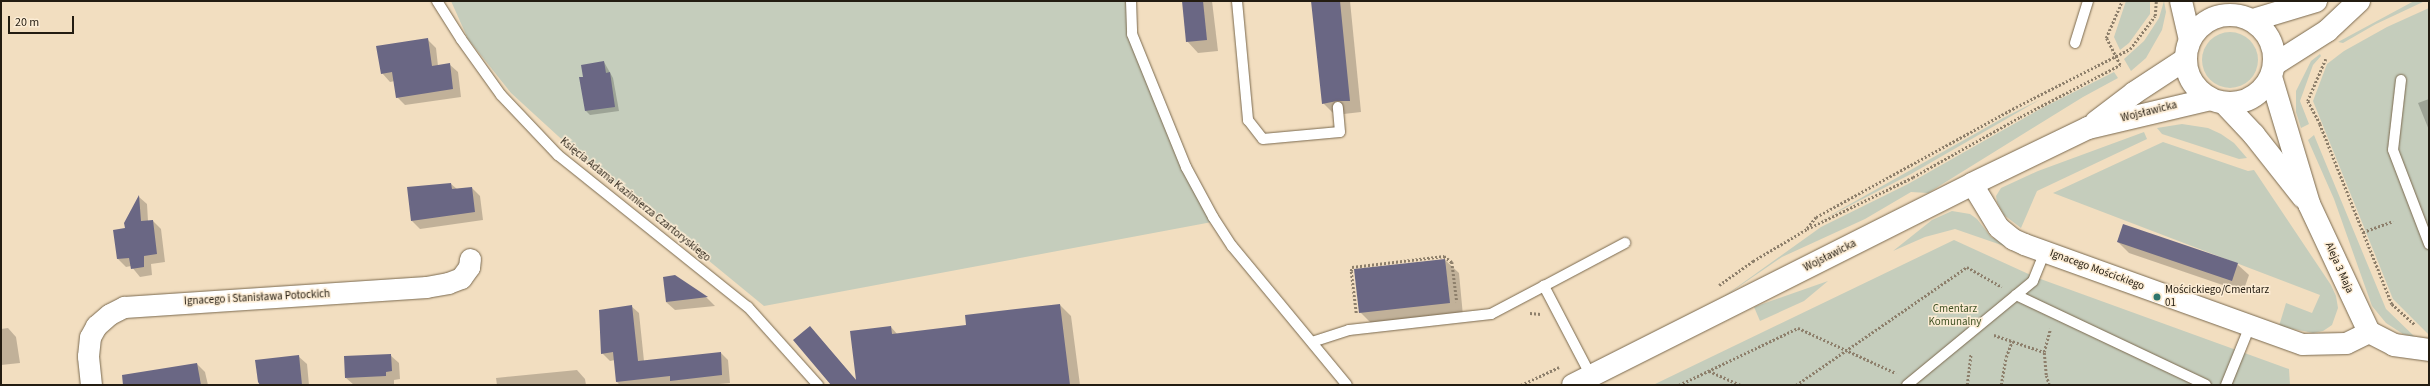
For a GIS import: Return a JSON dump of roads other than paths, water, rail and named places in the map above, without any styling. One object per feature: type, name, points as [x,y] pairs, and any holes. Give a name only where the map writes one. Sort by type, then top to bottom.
[{"type":"street","points":[[2181,1],[2188,49],[2189,76],[2198,89],[2218,101],[2238,103],[2252,98],[2263,89],[2273,70],[2327,31],[2359,1]]},
{"type":"street","points":[[2188,49],[2198,27],[2211,18],[2226,14],[2316,1]]},
{"type":"street","points":[[2242,12],[2266,31],[2273,47],[2273,70]]},
{"type":"street","name":"Wojsławicka","points":[[1582,381],[1972,184],[2088,128],[2188,49]]},
{"type":"street","name":"Aleja 3 Maja","points":[[2273,70],[2309,204],[2369,332]]},
{"type":"street","name":"Wojsławicka","points":[[2088,128],[2218,101]]},
{"type":"street","name":"Aleja 3 Maja","points":[[2218,101],[2254,135],[2309,204]]},
{"type":"street","name":"Ignacego Mościckiego","points":[[1972,184],[1989,215],[2005,234],[2045,251],[2293,341],[2311,345],[2346,343],[2369,332]]},
{"type":"street","name":"Ignacego i Stanisława Potockich","points":[[91,385],[88,356],[90,337],[96,326],[110,314],[124,307],[426,287],[448,283],[461,278],[469,267],[470,259]]},
{"type":"street","points":[[2369,332],[2394,345],[2421,350]]},
{"type":"lane","name":"Księcia Adama Kazimierza Czartoryskiego","points":[[438,1],[460,39],[501,96],[558,155],[748,307],[818,385]]},
{"type":"lane","points":[[1131,1],[1132,34],[1189,173],[1212,217],[1232,246],[1347,385]]},
{"type":"lane","points":[[1237,1],[1248,120],[1263,139],[1340,132],[1338,107]]},
{"type":"lane","points":[[2075,43],[2088,1]]},
{"type":"lane","points":[[2401,80],[2393,150],[2429,244]]},
{"type":"lane","points":[[1312,342],[1339,331],[1491,314],[1625,243]]},
{"type":"lane","points":[[1909,383],[2033,281],[2045,251]]},
{"type":"lane","points":[[1544,286],[1581,356],[1582,381]]},
{"type":"lane","points":[[2016,295],[2206,385]]},
{"type":"lane","points":[[2226,385],[2250,326]]},
{"type":"place","name":"Mościckiego/Cmentarz 01","points":[[2157,297]]},
{"type":"park label","name":"Cmentarz Komunalny","points":[[1955,316]]}]
